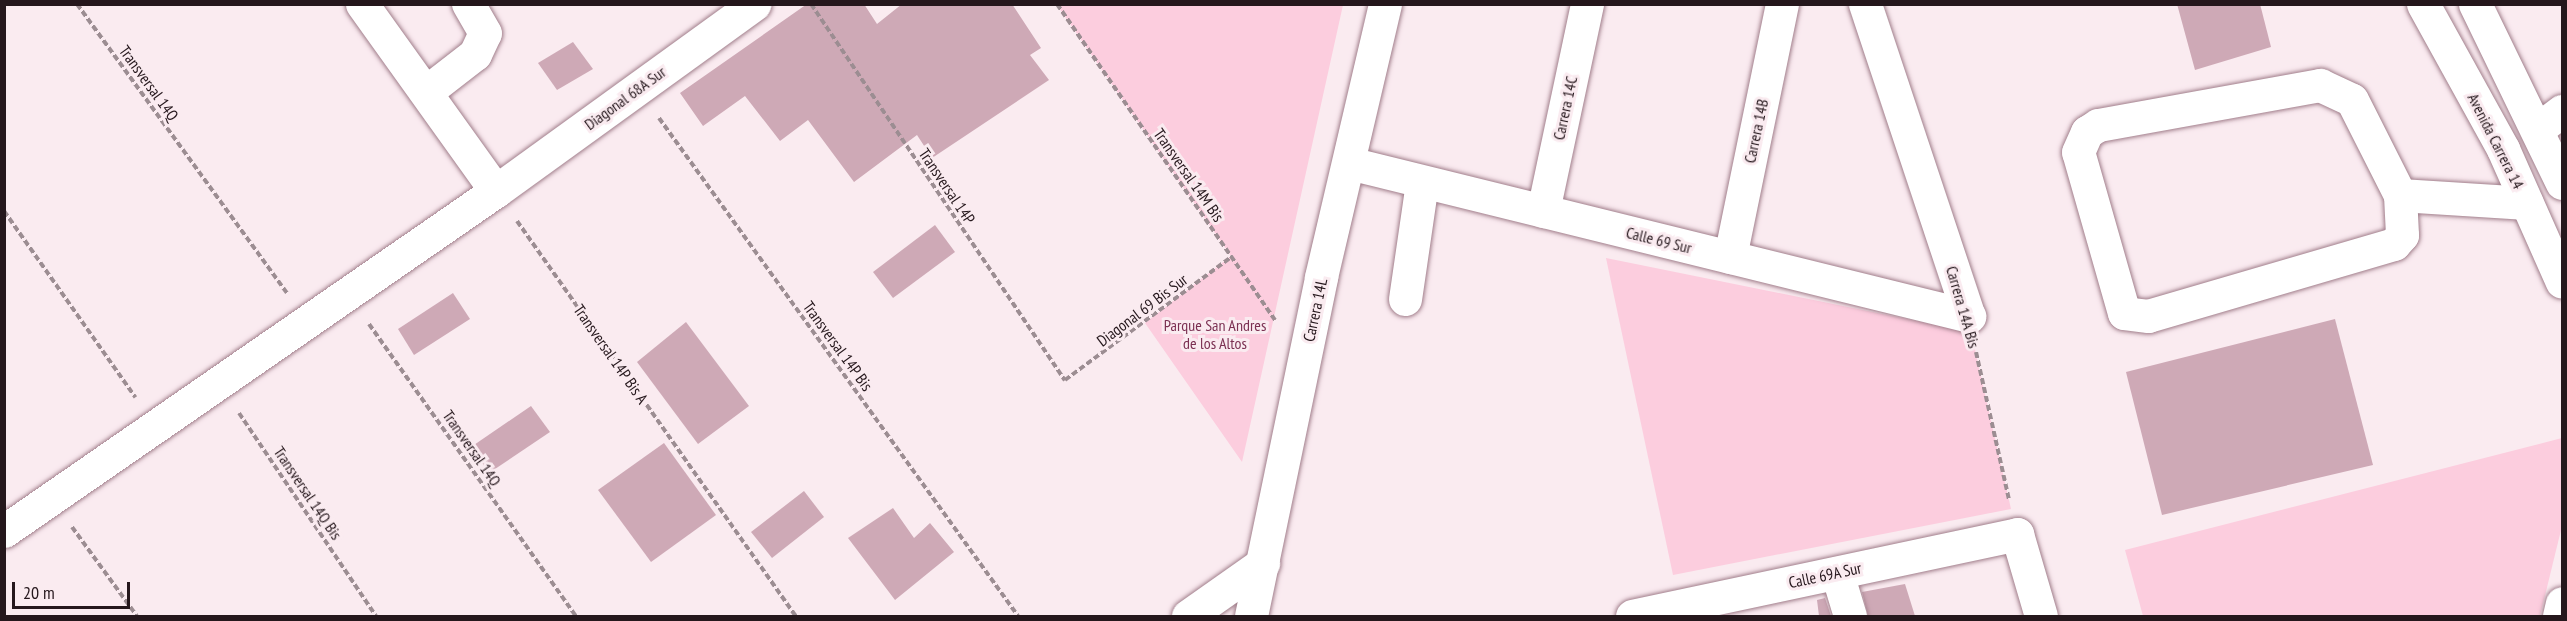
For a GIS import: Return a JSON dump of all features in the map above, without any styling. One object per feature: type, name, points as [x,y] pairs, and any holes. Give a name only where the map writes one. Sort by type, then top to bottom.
[{"type":"street","points":[[362,4],[496,191]]},
{"type":"street","points":[[426,92],[475,54],[480,44],[485,33],[468,4]]},
{"type":"street","name":"Diagonal 68A Sur","points":[[4,531],[154,424],[219,382],[496,191],[754,4]]},
{"type":"street","name":"Carrera 14L","points":[[1251,616],[1305,357],[1385,4]]},
{"type":"street","name":"Carrera 14C","points":[[1543,211],[1587,4]]},
{"type":"street","name":"Carrera 14B","points":[[1730,257],[1782,4]]},
{"type":"street","name":"Carrera 14A Bis","points":[[1865,4],[1968,316]]},
{"type":"street","name":"Avenida Carrera 14","points":[[2424,4],[2527,203],[2562,282]]},
{"type":"street","points":[[2475,4],[2550,120],[2562,183]]},
{"type":"street","points":[[2320,85],[2352,100],[2400,195],[2405,227],[2394,244],[2136,316],[2124,313],[2118,303],[2079,152],[2087,132],[2098,125],[2320,85]]},
{"type":"street","name":"Calle 69 Sur","points":[[1349,163],[1968,316]]},
{"type":"street","points":[[1405,299],[1422,182]]},
{"type":"street","points":[[2400,195],[2527,203]]},
{"type":"street","points":[[2017,534],[2041,616]]},
{"type":"street","name":"Calle 69A Sur","points":[[1632,616],[1665,613],[2017,534]]},
{"type":"street","points":[[1188,616],[1263,563]]},
{"type":"street","points":[[1838,573],[1850,616]]},
{"type":"street","points":[[2559,616],[2562,603]]},
{"type":"path","name":"Transversal 14Q","points":[[77,4],[307,320]]},
{"type":"path","name":"Transversal 14P","points":[[811,4],[1065,380]]},
{"type":"path","name":"Transversal 14M Bis","points":[[1057,4],[1231,257],[1305,357]]},
{"type":"path","name":"Transversal 14P Bis","points":[[638,88],[1018,616]]},
{"type":"path","name":"Transversal 14P Bis A","points":[[496,191],[796,616]]},
{"type":"path","points":[[4,211],[154,424]]},
{"type":"path","name":"Diagonal 69 Bis Sur","points":[[1065,380],[1231,257]]},
{"type":"path","name":"Transversal 14Q","points":[[348,294],[576,616]]},
{"type":"path","name":"Carrera 14A Bis","points":[[1968,316],[2017,534]]},
{"type":"path","name":"Transversal 14Q Bis","points":[[219,382],[376,616]]},
{"type":"path","points":[[51,498],[137,616]]},
{"type":"green space","name":"Parque San Andres de los Altos","points":[[1057,5],[1343,5],[1242,462],[1145,323],[1231,256]]},
{"type":"green space","points":[[1606,258],[1971,332],[2011,509],[1673,575]]},
{"type":"green space","points":[[2562,438],[2562,526],[2540,616],[2143,616],[2125,550]]},
{"type":"building","points":[[807,4],[864,4],[877,24],[902,4],[1012,4],[1041,48],[1030,55],[1049,80],[932,158],[917,135],[854,182],[808,120],[780,141],[745,96],[703,126],[680,93]]},
{"type":"building","points":[[2177,4],[2260,4],[2271,47],[2195,70]]},
{"type":"building","points":[[573,42],[593,69],[557,90],[538,63]]},
{"type":"building","points":[[935,225],[955,252],[893,298],[873,272]]},
{"type":"building","points":[[453,293],[470,319],[414,355],[398,329]]},
{"type":"building","points":[[2335,319],[2373,465],[2162,515],[2126,372]]},
{"type":"building","points":[[686,322],[749,406],[698,444],[637,362]]},
{"type":"building","points":[[531,406],[550,432],[489,473],[471,447]]},
{"type":"building","points":[[664,443],[716,515],[651,562],[598,490]]},
{"type":"building","points":[[804,491],[824,517],[772,558],[751,532]]},
{"type":"building","points":[[893,508],[914,538],[930,523],[954,552],[895,600],[848,538]]},
{"type":"building","points":[[1905,584],[1915,616],[1868,616],[1862,592]]},
{"type":"building","points":[[1825,598],[1831,616],[1819,616],[1817,600]]}]
